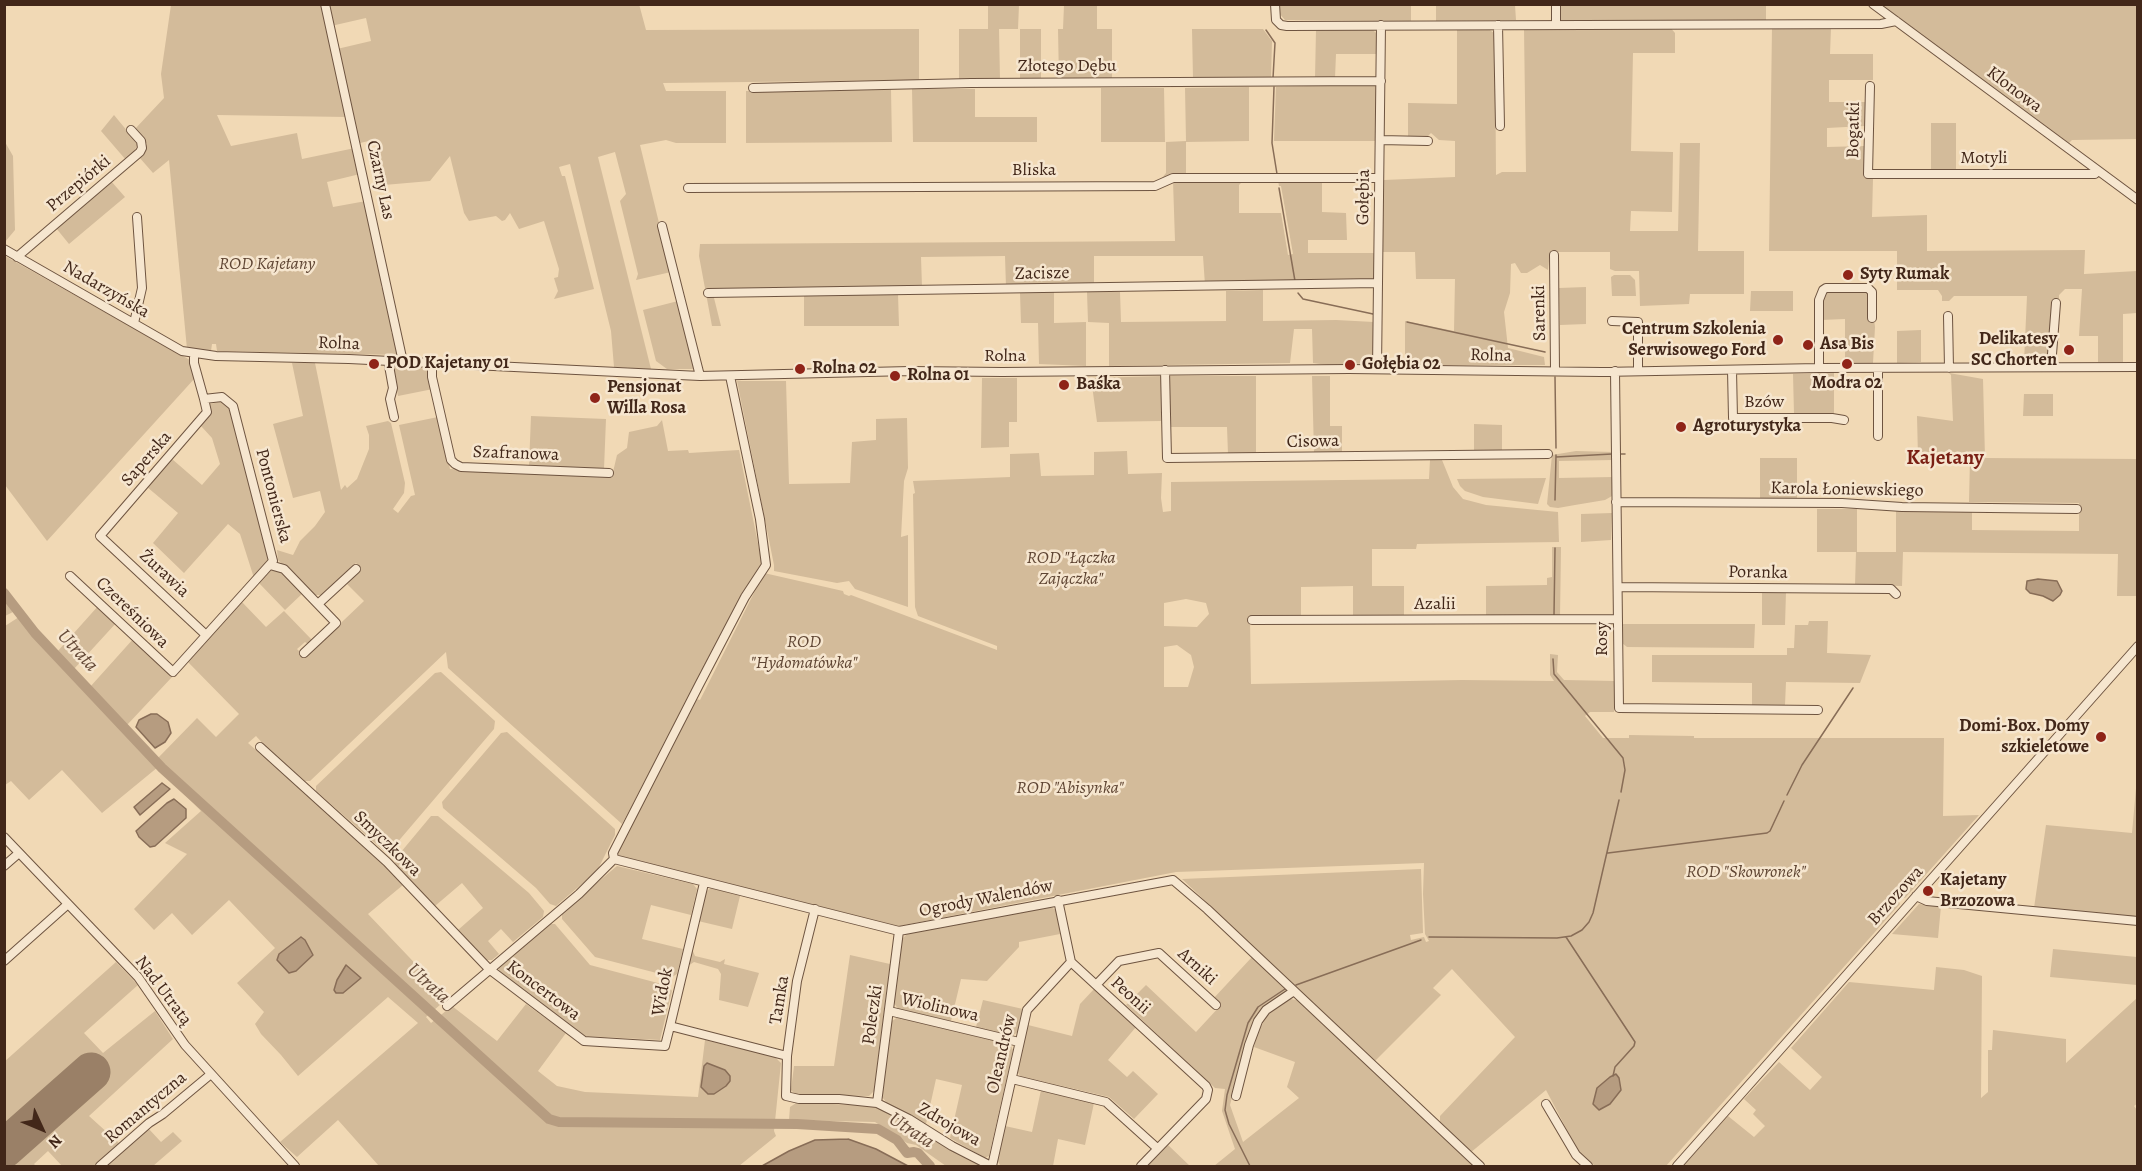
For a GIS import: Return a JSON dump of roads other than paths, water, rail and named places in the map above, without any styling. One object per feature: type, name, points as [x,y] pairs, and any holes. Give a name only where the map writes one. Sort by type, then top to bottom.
[{"type":"street","name":"Czarny Las","points":[[325,4],[403,362]]},
{"type":"street","points":[[1275,4],[1275,18],[1282,25],[1881,24],[1896,21]]},
{"type":"street","points":[[1556,4],[1556,24]]},
{"type":"street","name":"Klonowa","points":[[1873,4],[2138,200]]},
{"type":"street","name":"Gołębia","points":[[1377,369],[1381,25]]},
{"type":"street","points":[[1498,25],[1500,126]]},
{"type":"street","name":"Złotego Dębu","points":[[753,88],[971,83],[1381,81]]},
{"type":"street","name":"Bogatki","points":[[1868,174],[1870,87]]},
{"type":"street","name":"Przepiórki","points":[[17,256],[140,152],[141,141],[130,130]]},
{"type":"street","points":[[1380,140],[1428,141]]},
{"type":"street","name":"Motyli","points":[[1868,174],[2095,174],[2098,171]]},
{"type":"street","name":"Bliska","points":[[688,188],[1155,186],[1173,178],[1379,178]]},
{"type":"street","points":[[134,323],[142,288],[137,217]]},
{"type":"street","points":[[662,226],[700,376]]},
{"type":"street","name":"Nadarzyńska","points":[[4,249],[183,351],[194,354]]},
{"type":"street","name":"Sarenki","points":[[1554,255],[1555,371]]},
{"type":"street","name":"Zacisze","points":[[708,293],[1377,283]]},
{"type":"street","points":[[1819,368],[1819,300],[1823,290],[1826,288],[1868,288],[1872,292],[1872,318]]},
{"type":"street","points":[[2051,367],[2056,303]]},
{"type":"street","points":[[1948,316],[1949,368]]},
{"type":"street","points":[[1612,321],[1638,322],[1638,371]]},
{"type":"street","name":"Rolna","points":[[194,354],[388,360],[700,376],[910,371],[1377,369],[1638,371],[2138,367]]},
{"type":"street","points":[[194,354],[194,363],[204,399]]},
{"type":"street","points":[[388,360],[393,388],[390,399],[394,417]]},
{"type":"street","name":"Szafranowa","points":[[432,364],[432,377],[448,449],[451,460],[455,464],[461,467],[609,472]]},
{"type":"street","points":[[1878,368],[1878,436]]},
{"type":"street","name":"Cisowa","points":[[1165,370],[1167,458],[1548,454]]},
{"type":"street","name":"Bzów","points":[[1731,370],[1733,418],[1844,420]]},
{"type":"street","name":"Rosy","points":[[1615,371],[1619,708],[1818,710]]},
{"type":"street","points":[[447,1006],[579,894],[614,859],[613,853],[714,656],[745,597],[766,565],[760,519],[730,376]]},
{"type":"street","name":"Pontonierska","points":[[173,672],[270,564],[274,556],[233,406],[222,398],[204,399]]},
{"type":"street","name":"Saperska","points":[[100,536],[207,412],[204,399]]},
{"type":"street","name":"Karola Łoniewskiego","points":[[1616,502],[1842,503],[1902,507],[2078,509]]},
{"type":"street","name":"Żurawia","points":[[100,536],[206,635]]},
{"type":"street","points":[[270,564],[284,569],[336,622],[304,653]]},
{"type":"street","points":[[318,604],[356,569]]},
{"type":"street","name":"Czereśniowa","points":[[70,576],[173,672]]},
{"type":"street","name":"Poranka","points":[[1618,587],[1891,590],[1896,594]]},
{"type":"street","name":"Azalii","points":[[1252,620],[1618,619]]},
{"type":"street","name":"Brzozowa","points":[[1677,1167],[2138,646]]},
{"type":"street","name":"Smyczkowa","points":[[260,747],[387,862],[489,969]]},
{"type":"street","name":"Nad Utratą","points":[[4,837],[138,977],[185,1045],[295,1167]]},
{"type":"street","points":[[4,866],[19,853]]},
{"type":"street","name":"Ogrody Walendów","points":[[614,859],[899,931],[1173,880],[1201,903],[1480,1167]]},
{"type":"street","name":"Widok","points":[[704,883],[670,1026],[787,1056]]},
{"type":"street","points":[[1916,896],[1927,901],[2138,921]]},
{"type":"street","points":[[1058,900],[1071,962]]},
{"type":"street","points":[[4,961],[68,904]]},
{"type":"street","name":"Tamka","points":[[786,1096],[787,1056],[797,981],[815,909]]},
{"type":"street","name":"Poleczki","points":[[877,1103],[899,931]]},
{"type":"street","name":"Arniki","points":[[1096,985],[1119,961],[1159,953],[1216,1005]]},
{"type":"street","name":"Peonii","points":[[1071,962],[1208,1090],[1206,1099],[1158,1148]]},
{"type":"street","name":"Oleandrów","points":[[991,1167],[1027,1010],[1071,962]]},
{"type":"street","name":"Koncertowa","points":[[489,969],[584,1041],[665,1046],[670,1026]]},
{"type":"street","points":[[1236,1096],[1249,1045],[1258,1021],[1266,1010],[1294,991]]},
{"type":"street","name":"Wiolinowa","points":[[889,1011],[1019,1042]]},
{"type":"street","name":"Romantyczna","points":[[100,1167],[211,1074]]},
{"type":"street","points":[[1012,1079],[1106,1102],[1158,1148],[1141,1167]]},
{"type":"street","name":"Zdrojowa","points":[[786,1096],[799,1099],[839,1099],[877,1103],[991,1167]]},
{"type":"street","points":[[1546,1104],[1576,1155],[1588,1167]]},
{"type":"waterway","points":[[1266,30],[1275,43],[1273,78]]},
{"type":"waterway","points":[[1274,87],[1272,143],[1277,174]]},
{"type":"waterway","points":[[1279,188],[1295,281]]},
{"type":"waterway","points":[[1298,293],[1303,299],[1373,314]]},
{"type":"waterway","points":[[1407,322],[1545,352]]},
{"type":"waterway","points":[[1555,377],[1556,448]]},
{"type":"waterway","points":[[1556,457],[1612,454]]},
{"type":"waterway","points":[[1555,500],[1556,455]]},
{"type":"waterway","points":[[1554,615],[1555,548]]},
{"type":"waterway","name":"Utrata","points":[[4,593],[35,633],[162,768],[549,1119],[559,1122],[797,1124],[878,1129],[897,1140],[907,1153],[918,1153],[930,1166]]},
{"type":"waterway","points":[[1553,659],[1554,674],[1623,758],[1625,770],[1621,792]]},
{"type":"waterway","points":[[1787,795],[1802,765],[1853,688]]},
{"type":"waterway","points":[[1429,937],[1557,938],[1571,936],[1582,930],[1593,913],[1619,800]]},
{"type":"waterway","points":[[1608,853],[1767,833],[1784,801]]},
{"type":"waterway","points":[[1566,937],[1635,1042],[1615,1067],[1613,1076]]},
{"type":"waterway","points":[[1296,985],[1421,940]]},
{"type":"waterway","points":[[1250,1166],[1229,1124],[1225,1110],[1227,1095],[1248,1023],[1258,1007],[1285,989]]},
{"type":"place","name":"Syty Rumak","points":[[1848,275]]},
{"type":"place","name":"Centrum Szkolenia Serwisowego Ford","points":[[1778,340]]},
{"type":"place","name":"Asa Bis","points":[[1808,345]]},
{"type":"place","name":"Delikatesy SC Chorten","points":[[2069,350]]},
{"type":"place","name":"POD Kajetany 01","points":[[374,364]]},
{"type":"place","name":"Modra 02","points":[[1847,364]]},
{"type":"place","name":"Gołębia 02","points":[[1350,365]]},
{"type":"place","name":"Rolna 02","points":[[800,369]]},
{"type":"place","name":"Rolna 01","points":[[895,376]]},
{"type":"place","name":"Baśka","points":[[1064,385]]},
{"type":"place","name":"Pensjonat Willa Rosa","points":[[595,398]]},
{"type":"place","name":"Agroturystyka","points":[[1681,427]]},
{"type":"place","name":"Domi-Box. Domy szkieletowe","points":[[2101,737]]},
{"type":"place","name":"Kajetany Brzozowa","points":[[1928,891]]},
{"type":"district","name":"Kajetany","points":[[1945,459]]},
{"type":"park label","name":"ROD Kajetany","points":[[267,265]]},
{"type":"park label","name":"ROD \"Łączka Zajączka\"","points":[[1071,569]]},
{"type":"park label","name":"ROD \"Hydomatówka\"","points":[[804,653]]},
{"type":"park label","name":"ROD \"Abisynka\"","points":[[1070,789]]},
{"type":"park label","name":"ROD \"Skowronek\"","points":[[1746,873]]}]
